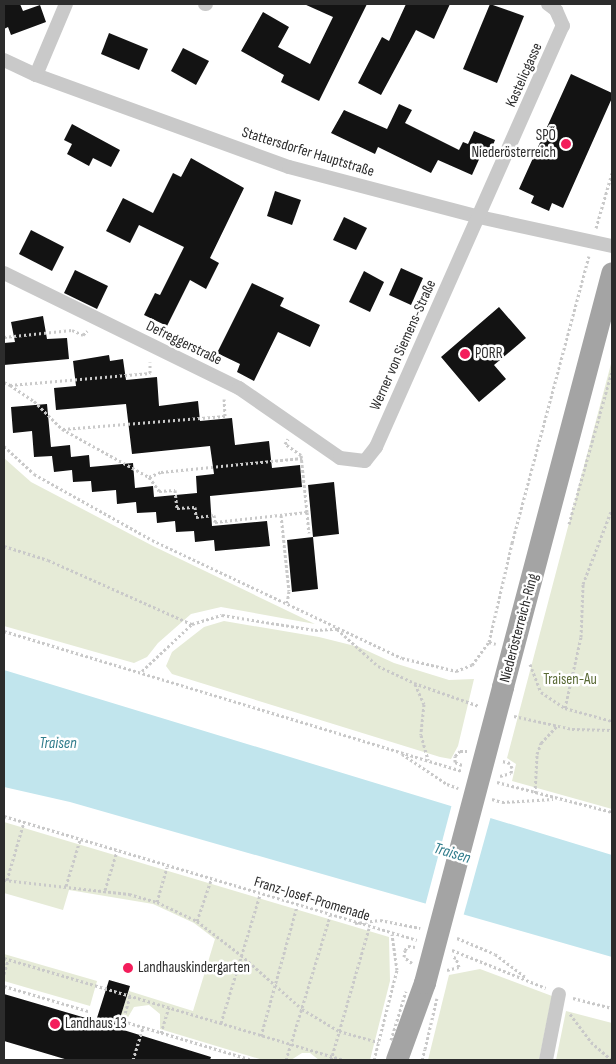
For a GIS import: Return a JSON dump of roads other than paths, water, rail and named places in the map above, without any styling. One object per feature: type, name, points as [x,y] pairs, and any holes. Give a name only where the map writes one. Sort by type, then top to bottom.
[{"type":"main road","name":"Niederösterreich-Ring","points":[[397,1060],[503,687],[612,273]]},
{"type":"main road","name":"Niederösterreich-Ring","points":[[418,1054],[420,974]]},
{"type":"street","points":[[36,75],[66,4]]},
{"type":"street","name":"Kastelicgasse","points":[[479,217],[563,26],[556,10],[548,4]]},
{"type":"street","name":"Stattersdorfer Hauptstraße","points":[[4,60],[36,75],[289,167],[479,217],[612,246]]},
{"type":"street","name":"Werner von Siemens-Straße","points":[[340,458],[359,461],[370,457],[479,217]]},
{"type":"street","name":"Defreggerstraße","points":[[4,273],[240,388],[340,458]]},
{"type":"street","points":[[546,1060],[559,994]]},
{"type":"water","name":"Traisen","points":[[4,670],[612,855],[612,957],[70,802],[4,787]]},
{"type":"place","name":"SPÖ Niederösterreich","points":[[566,144]]},
{"type":"place","name":"PORR","points":[[465,354]]},
{"type":"place","name":"Landhauskindergarten","points":[[128,968]]},
{"type":"place","name":"Landhaus 13","points":[[55,1024]]},
{"type":"park label","name":"Traisen-Au","points":[[570,680]]}]
